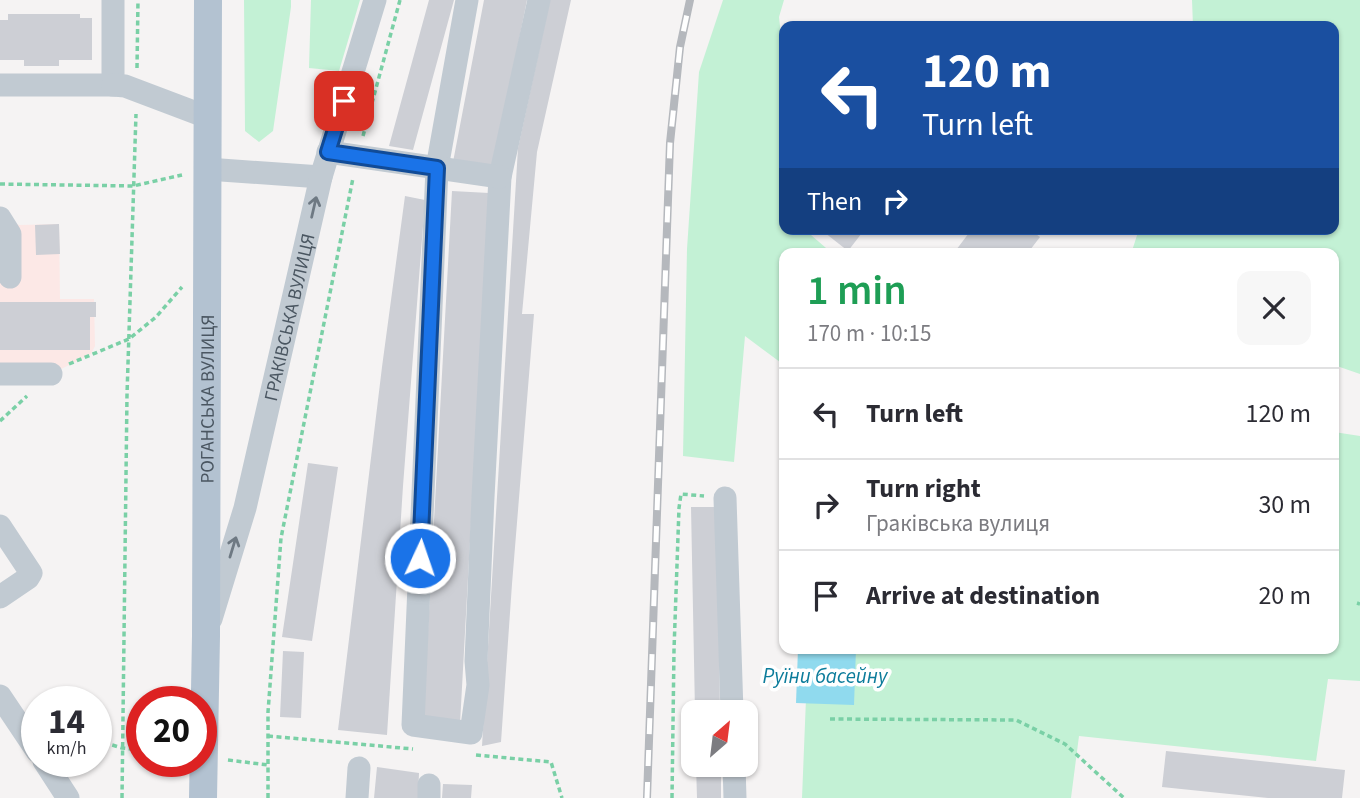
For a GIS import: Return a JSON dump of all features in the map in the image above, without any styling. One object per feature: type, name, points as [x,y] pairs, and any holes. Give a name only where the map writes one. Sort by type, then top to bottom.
[{"type":"main road","name":"РОГАНСЬКА ВУЛИЦЯ","points":[[205,686],[208,0]]},
{"type":"main road","name":"РОГАНСЬКА ВУЛИЦЯ","points":[[203,798],[204,777]]},
{"type":"street","points":[[113,0],[113,85]]},
{"type":"street","name":"ГРАКІВСЬКА ВУЛИЦЯ","points":[[206,636],[245,508],[321,177],[375,0]]},
{"type":"street","points":[[467,0],[437,168],[413,725],[471,733],[478,685],[483,497],[500,177],[539,0]]},
{"type":"street","points":[[0,85],[113,85],[207,117]]},
{"type":"street","points":[[328,152],[500,177]]},
{"type":"street","points":[[207,169],[321,177]]},
{"type":"street","points":[[0,218],[10,234],[10,277]]},
{"type":"street","points":[[0,374],[51,374]]},
{"type":"street","points":[[724,498],[732,700]]},
{"type":"street","points":[[0,526],[31,573],[28,578],[0,597]]},
{"type":"street","points":[[0,696],[21,727]]},
{"type":"street","points":[[357,798],[359,768]]},
{"type":"street","points":[[54,777],[68,798]]},
{"type":"street","points":[[734,777],[735,798]]},
{"type":"path","points":[[122,798],[127,395],[138,0]]},
{"type":"path","points":[[268,798],[268,712],[281,538],[357,156],[400,0]]},
{"type":"path","points":[[0,184],[133,186],[207,169]]},
{"type":"path","points":[[0,421],[51,374],[129,340],[156,317],[207,258]]},
{"type":"path","points":[[672,798],[674,637],[681,495],[724,498]]},
{"type":"path","points":[[830,719],[1016,720],[1065,744],[1124,798]]},
{"type":"path","points":[[268,736],[416,749]]},
{"type":"path","points":[[112,745],[126,748]]},
{"type":"path","points":[[470,754],[551,762],[562,798]]},
{"type":"path","points":[[217,759],[268,765]]},
{"type":"shaded area","points":[[0,206],[11,221],[19,225],[59,224],[60,299],[94,299],[95,346],[91,354],[51,374],[0,374]]},
{"type":"green space","points":[[244,0],[291,0],[273,131],[259,142],[245,131]]},
{"type":"green space","points":[[311,0],[360,0],[339,71],[309,68]]},
{"type":"green space","points":[[723,0],[784,0],[779,17],[779,235],[811,235],[826,248],[779,248],[779,361],[745,336],[734,462],[683,456],[687,249],[699,72]]},
{"type":"green space","points":[[1192,0],[1360,0],[1360,374],[1339,367],[1339,248],[1133,248],[1137,235],[1339,235],[1339,21],[1193,21]]},
{"type":"green space","points":[[1339,433],[1360,436],[1360,681],[1328,679],[1316,761],[1079,736],[1071,798],[802,798],[808,654],[1339,654]]},
{"type":"water","name":"Руїни басейну","points":[[798,654],[856,654],[854,705],[796,703]]},
{"type":"building","points":[[429,0],[454,0],[413,150],[389,146]]},
{"type":"building","points":[[484,0],[527,0],[493,168],[453,162]]},
{"type":"building","points":[[550,0],[571,0],[537,152],[522,314],[534,314],[501,742],[482,746],[518,148]]},
{"type":"building","points":[[8,14],[80,14],[80,18],[92,18],[92,60],[59,60],[59,66],[24,66],[24,60],[0,60],[0,20],[8,20]]},
{"type":"building","points":[[452,191],[489,193],[460,724],[423,722]]},
{"type":"building","points":[[405,196],[425,200],[387,735],[338,730]]},
{"type":"building","points":[[59,224],[60,254],[36,255],[35,225]]},
{"type":"building","points":[[828,235],[860,235],[850,248],[844,248]]},
{"type":"building","points":[[967,235],[1040,237],[1032,248],[958,248]]},
{"type":"building","points":[[0,302],[96,302],[96,317],[90,317],[90,350],[0,350]]},
{"type":"building","points":[[308,463],[338,467],[312,641],[282,637]]},
{"type":"building","points":[[691,507],[717,507],[720,700],[695,700]]},
{"type":"building","points":[[283,651],[304,652],[301,718],[280,717]]},
{"type":"building","points":[[1166,751],[1345,770],[1342,798],[1268,798],[1162,787]]},
{"type":"building","points":[[377,767],[419,773],[418,798],[374,798]]},
{"type":"building","points":[[696,777],[721,777],[721,798],[697,798]]},
{"type":"building","points":[[443,784],[472,785],[471,798],[442,798]]},
{"type":"railway","points":[[647,798],[670,143],[680,47],[690,0]]},
{"type":"route","points":[[344,101],[328,152],[437,168],[420,558]]}]
